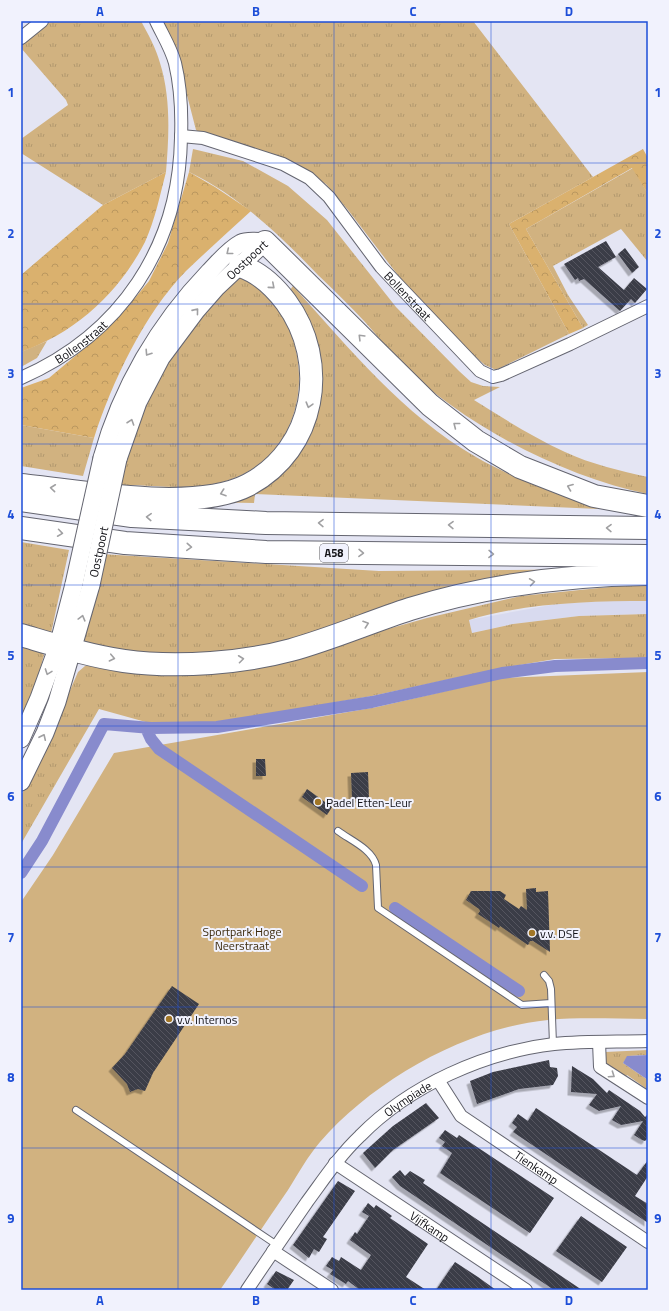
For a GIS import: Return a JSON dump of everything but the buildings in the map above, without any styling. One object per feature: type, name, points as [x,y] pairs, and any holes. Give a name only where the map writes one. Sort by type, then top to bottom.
[{"type":"highway","points":[[265,242],[430,405],[476,441],[520,467],[594,496],[648,506]]},
{"type":"highway","points":[[21,485],[140,497],[187,499],[212,497],[248,485],[278,464],[301,430],[311,399],[312,368],[305,337],[291,309],[277,290],[253,270],[240,266]]},
{"type":"highway","points":[[21,500],[132,516],[266,523],[648,528]]},
{"type":"highway","name":"A58","points":[[21,528],[125,542],[266,552],[648,556]]},
{"type":"highway","points":[[21,635],[66,648],[124,661],[177,664],[212,663],[258,657],[292,650],[410,609],[454,596],[558,578],[648,574]]},
{"type":"main road","name":"Oostpoort","points":[[21,739],[39,698],[66,648],[91,585],[110,458],[161,358],[196,311],[217,287],[265,242]]},
{"type":"main road","name":"Oostpoort","points":[[21,782],[52,714],[66,648],[74,584],[110,458],[124,398],[139,367],[166,324],[192,290],[226,254],[242,243],[265,242]]},
{"type":"street","points":[[21,38],[42,21]]},
{"type":"street","name":"Bollenstraat","points":[[21,378],[71,351],[106,322],[137,285],[157,250],[169,218],[179,179],[182,98],[174,61],[156,21]]},
{"type":"street","name":"Bollenstraat","points":[[181,136],[204,138],[283,164],[309,178],[328,197],[381,267],[480,371],[493,376],[501,375],[570,344],[648,306]]},
{"type":"street","name":"Olympiade","points":[[247,1290],[335,1163],[360,1135],[387,1112],[438,1080],[481,1062],[515,1052],[554,1044],[648,1040]]},
{"type":"street","points":[[599,1042],[600,1067],[648,1098]]},
{"type":"street","name":"Tienkamp","points":[[438,1080],[461,1116],[648,1242]]},
{"type":"street","name":"Vijfkamp","points":[[335,1163],[526,1290]]},
{"type":"street","points":[[275,1248],[332,1290]]},
{"type":"lane","points":[[338,831],[374,858],[376,865],[378,908],[522,1005],[552,1003]]},
{"type":"lane","points":[[544,975],[550,985],[554,1044]]},
{"type":"lane","points":[[76,1110],[275,1248]]},
{"type":"shaded area","points":[[606,601],[648,601],[648,614],[579,616],[513,624],[472,633],[469,620],[556,604]]},
{"type":"green space","points":[[48,21],[141,21],[154,47],[164,76],[168,103],[168,145],[166,172],[103,205],[21,153],[21,139],[68,105],[66,100],[21,48],[21,43]]},
{"type":"green space","points":[[161,21],[473,21],[593,177],[509,224],[569,334],[496,370],[485,365],[472,354],[407,287],[348,210],[326,184],[304,171],[200,133],[196,130],[181,72]]},
{"type":"green space","points":[[193,149],[243,161],[288,186],[327,220],[396,307],[459,371],[471,382],[483,386],[500,387],[474,400],[530,434],[565,452],[606,467],[648,477],[648,494],[615,486],[582,475],[548,461],[515,445],[484,427],[425,386],[400,363],[359,316],[274,231],[225,193],[189,172]]},
{"type":"green space","points":[[643,149],[648,158],[648,194],[632,168],[526,229],[583,328],[569,334],[509,224]]},
{"type":"green space","points":[[633,168],[648,194],[648,262],[621,229],[553,266],[568,295],[588,325],[583,328],[526,229]]},
{"type":"green space","points":[[166,172],[149,234],[134,261],[122,278],[94,309],[77,322],[60,334],[21,352],[21,275],[103,205]]},
{"type":"green space","points":[[189,172],[251,211],[186,271],[156,307],[120,372],[110,394],[94,438],[21,425],[21,388],[49,378],[87,346],[125,310],[149,281],[168,243]]},
{"type":"green space","points":[[241,277],[253,282],[269,298],[284,319],[294,344],[299,369],[298,395],[291,420],[280,443],[262,462],[239,476],[224,482],[209,485],[178,487],[116,485],[138,416],[172,352],[230,282]]},
{"type":"green space","points":[[293,286],[378,379],[424,421],[449,440],[490,465],[505,472],[536,486],[599,509],[255,494],[254,503],[200,502],[247,490],[312,411],[287,294]]},
{"type":"green space","points":[[47,341],[37,358],[21,367],[21,352]]},
{"type":"green space","points":[[21,425],[94,438],[83,476],[21,466]]},
{"type":"green space","points":[[21,542],[69,550],[50,638],[21,629]]},
{"type":"green space","points":[[101,554],[379,571],[620,569],[316,638],[179,659],[80,645]]},
{"type":"green space","points":[[648,583],[648,601],[558,604],[513,610],[469,620],[472,633],[513,624],[579,616],[648,614],[648,658],[555,659],[497,669],[372,696],[205,725],[153,724],[99,709],[21,844],[21,796],[51,737],[78,672],[85,666],[292,656],[427,618],[521,596]]},
{"type":"green space","points":[[21,639],[35,645],[44,655],[36,684],[21,723]]},
{"type":"green space","name":"Sportpark Hoge Neerstraat","points":[[648,672],[648,1019],[560,1019],[517,1025],[485,1034],[454,1046],[394,1078],[342,1119],[320,1142],[307,1159],[288,1190],[220,1290],[21,1290],[21,902],[53,855],[114,753],[377,707],[502,678]]},
{"type":"green space","points":[[648,1050],[648,1055],[628,1056],[623,1063],[648,1080],[648,1095],[645,1091],[647,1089],[627,1075],[624,1079],[606,1067],[605,1052]]},
{"type":"water","points":[[648,1055],[648,1080],[623,1063],[627,1056]]},
{"type":"waterway","points":[[21,873],[42,841],[104,724],[151,728],[217,727],[372,702],[502,673],[555,666],[648,663]]},
{"type":"waterway","points":[[146,728],[151,739],[159,749],[362,886]]},
{"type":"waterway","points":[[395,908],[519,991]]},
{"type":"place","name":"Padel Etten-Leur","points":[[318,802]]},
{"type":"place","name":"v.v. DSE","points":[[532,933]]},
{"type":"place","name":"v.v. Internos","points":[[169,1019]]}]
